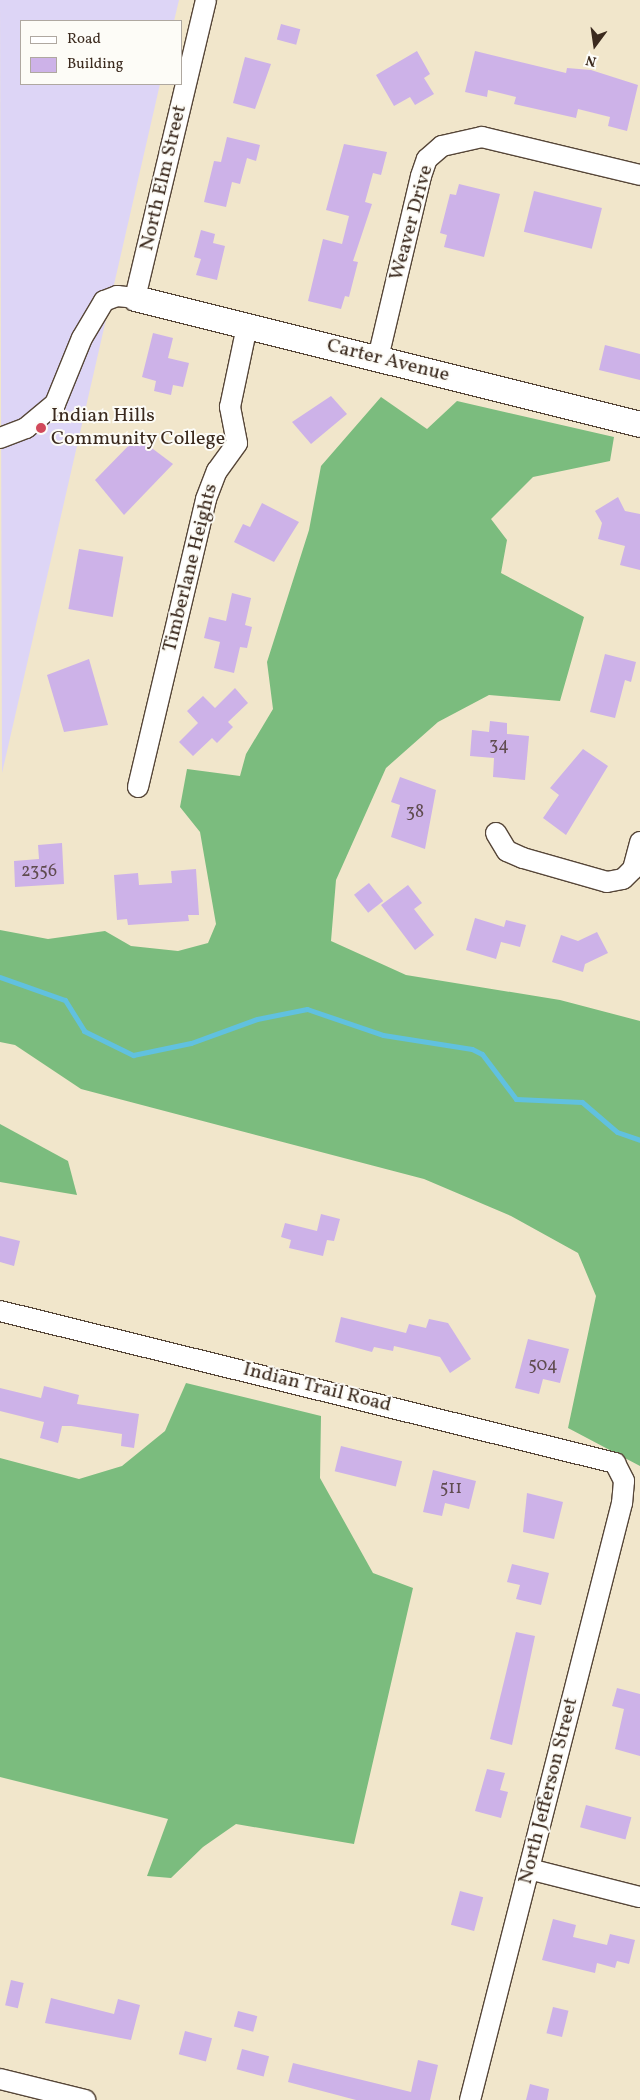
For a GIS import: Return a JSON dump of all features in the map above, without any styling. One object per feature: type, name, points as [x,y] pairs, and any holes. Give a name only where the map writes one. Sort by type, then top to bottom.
[{"type":"street","name":"North Elm Street","points":[[136,298],[206,0]]},
{"type":"street","name":"Weaver Drive","points":[[378,358],[421,176],[427,159],[442,146],[482,137],[640,175]]},
{"type":"street","points":[[0,438],[26,428],[55,404],[82,338],[104,301],[117,296],[136,298]]},
{"type":"street","name":"Carter Avenue","points":[[136,298],[640,424]]},
{"type":"street","name":"Timberlane Heights","points":[[138,787],[206,499],[216,471],[237,443],[231,399],[247,326]]},
{"type":"street","points":[[496,833],[507,851],[523,858],[607,882],[623,879],[633,869],[640,842]]},
{"type":"street","name":"Indian Trail Road","points":[[0,1311],[585,1454],[615,1463],[624,1481]]},
{"type":"street","name":"North Jefferson Street","points":[[470,2100],[622,1503],[624,1481]]},
{"type":"street","points":[[529,1869],[640,1897]]},
{"type":"street","points":[[0,2079],[85,2100]]},
{"type":"shaded area","name":"Indian Hills Community College","points":[[0,0],[179,0],[174,20],[20,20],[20,85],[160,85],[2,773]]},
{"type":"green space","points":[[381,397],[427,429],[457,401],[614,437],[610,461],[533,477],[491,519],[507,540],[501,573],[584,617],[560,701],[489,695],[438,722],[386,768],[336,880],[331,941],[406,975],[560,1000],[640,1021],[640,1466],[568,1428],[596,1296],[578,1253],[511,1216],[424,1179],[81,1089],[15,1045],[0,1042],[0,930],[48,939],[105,931],[131,946],[178,951],[208,943],[216,924],[200,832],[180,807],[187,769],[240,776],[246,754],[273,709],[267,662],[309,530],[321,466]]},
{"type":"green space","points":[[0,1124],[68,1161],[77,1195],[0,1182]]},
{"type":"green space","points":[[186,1383],[321,1416],[320,1478],[373,1573],[413,1588],[354,1844],[236,1824],[203,1847],[171,1878],[147,1876],[168,1819],[0,1777],[0,1458],[79,1479],[122,1466],[165,1431]]},
{"type":"building","points":[[281,24],[300,29],[296,45],[277,39]]},
{"type":"building","points":[[417,51],[430,74],[424,78],[434,94],[415,105],[410,97],[394,106],[376,75]]},
{"type":"building","points":[[475,51],[566,73],[567,68],[591,70],[638,85],[627,131],[608,126],[610,117],[578,109],[576,118],[514,104],[516,97],[488,90],[487,97],[465,92]]},
{"type":"building","points":[[245,57],[271,64],[255,109],[233,103]]},
{"type":"building","points":[[227,137],[260,145],[256,161],[247,158],[240,184],[232,182],[226,207],[204,202],[214,161],[221,162]]},
{"type":"building","points":[[344,144],[387,152],[381,175],[373,173],[365,202],[372,204],[353,261],[358,262],[349,297],[345,296],[341,309],[308,301],[323,239],[342,244],[349,216],[326,210]]},
{"type":"building","points":[[459,184],[500,194],[484,257],[444,247],[447,235],[440,233],[450,194],[456,195]]},
{"type":"building","points":[[534,191],[602,208],[592,249],[524,232]]},
{"type":"building","points":[[201,230],[215,234],[213,243],[225,246],[217,280],[196,275],[201,259],[194,257]]},
{"type":"building","points":[[153,333],[173,338],[168,358],[189,363],[183,387],[173,385],[171,395],[154,391],[156,381],[142,377]]},
{"type":"building","points":[[605,345],[640,354],[640,380],[599,370]]},
{"type":"building","points":[[331,396],[347,414],[311,444],[292,422]]},
{"type":"building","points":[[137,437],[173,464],[124,515],[95,480]]},
{"type":"building","points":[[618,497],[625,511],[640,514],[640,570],[620,565],[625,546],[598,539],[602,523],[595,511]]},
{"type":"building","points":[[262,503],[299,522],[274,562],[234,542],[243,524],[250,527]]},
{"type":"building","points":[[79,549],[123,557],[113,617],[68,609]]},
{"type":"building","points":[[232,593],[251,598],[245,625],[252,627],[247,648],[240,647],[234,673],[214,668],[220,642],[204,638],[209,617],[226,621]]},
{"type":"building","points":[[605,654],[636,662],[631,682],[625,680],[615,718],[590,712]]},
{"type":"building","points":[[89,659],[108,725],[64,732],[47,675]]},
{"type":"building","points":[[235,688],[248,703],[228,722],[233,727],[217,743],[212,738],[193,756],[179,742],[198,723],[187,711],[203,696],[215,708]]},
{"type":"building","points":[[490,721],[507,723],[507,734],[529,736],[525,780],[493,777],[494,758],[470,756],[472,730],[489,732]]},
{"type":"building","points":[[583,749],[608,766],[566,835],[543,818],[559,795],[550,788]]},
{"type":"building","points":[[400,777],[436,790],[425,849],[391,837],[400,805],[391,802]]},
{"type":"building","points":[[62,843],[64,884],[15,887],[14,861],[39,859],[38,845]]},
{"type":"building","points":[[196,869],[199,915],[188,915],[189,921],[128,925],[127,919],[117,920],[114,875],[138,873],[139,885],[172,883],[171,871]]},
{"type":"building","points":[[369,883],[383,901],[368,913],[354,895]]},
{"type":"building","points":[[408,885],[422,903],[414,909],[434,935],[415,950],[381,905]]},
{"type":"building","points":[[475,918],[504,927],[506,920],[526,925],[520,947],[501,942],[496,959],[466,950]]},
{"type":"building","points":[[597,932],[608,953],[585,964],[583,972],[552,962],[561,935],[578,941]]},
{"type":"building","points":[[321,1214],[340,1219],[334,1241],[327,1240],[323,1256],[289,1248],[291,1240],[281,1237],[285,1223],[317,1231]]},
{"type":"building","points":[[0,1236],[20,1241],[14,1266],[0,1262]]},
{"type":"building","points":[[341,1317],[406,1333],[409,1324],[426,1328],[429,1319],[448,1323],[471,1359],[450,1373],[440,1357],[394,1346],[393,1351],[374,1347],[372,1352],[335,1342]]},
{"type":"building","points":[[528,1339],[569,1349],[560,1383],[543,1379],[539,1394],[515,1388]]},
{"type":"building","points":[[44,1386],[79,1395],[77,1404],[139,1414],[134,1448],[121,1446],[122,1434],[71,1426],[62,1426],[58,1443],[40,1438],[44,1422],[0,1411],[0,1388],[41,1398]]},
{"type":"building","points":[[341,1446],[402,1461],[396,1486],[335,1471]]},
{"type":"building","points":[[433,1470],[476,1481],[469,1509],[445,1503],[442,1516],[423,1512]]},
{"type":"building","points":[[527,1493],[563,1502],[554,1539],[523,1532]]},
{"type":"building","points":[[512,1564],[549,1573],[541,1605],[516,1599],[520,1585],[507,1582]]},
{"type":"building","points":[[516,1632],[535,1636],[512,1745],[490,1739]]},
{"type":"building","points":[[617,1688],[640,1694],[640,1756],[615,1749],[624,1709],[612,1706]]},
{"type":"building","points":[[487,1769],[505,1773],[500,1790],[508,1792],[501,1818],[475,1811]]},
{"type":"building","points":[[586,1805],[631,1817],[625,1839],[580,1827]]},
{"type":"building","points":[[460,1891],[483,1897],[474,1931],[451,1925]]},
{"type":"building","points":[[553,1919],[576,1925],[573,1937],[607,1945],[610,1934],[635,1940],[629,1964],[617,1961],[615,1968],[597,1963],[595,1973],[542,1960]]},
{"type":"building","points":[[11,1980],[24,1983],[18,2008],[5,2005]]},
{"type":"building","points":[[51,1998],[114,2014],[118,1999],[140,2005],[131,2040],[45,2023]]},
{"type":"building","points":[[553,2007],[569,2011],[562,2037],[546,2033]]},
{"type":"building","points":[[238,2011],[257,2016],[253,2032],[234,2026]]},
{"type":"building","points":[[185,2031],[212,2038],[206,2061],[179,2054]]},
{"type":"building","points":[[242,2049],[269,2056],[264,2077],[237,2069]]},
{"type":"building","points":[[418,2060],[438,2065],[430,2100],[356,2100],[288,2082],[293,2063],[411,2092]]},
{"type":"building","points":[[530,2084],[549,2089],[547,2100],[526,2100]]},
{"type":"waterway","points":[[0,977],[65,1000],[84,1031],[133,1055],[191,1043],[257,1019],[307,1009],[383,1035],[472,1049],[482,1054],[516,1099],[582,1102],[617,1132],[640,1140]]},
{"type":"place","name":"Indian Hills Community College","points":[[41,428]]}]
